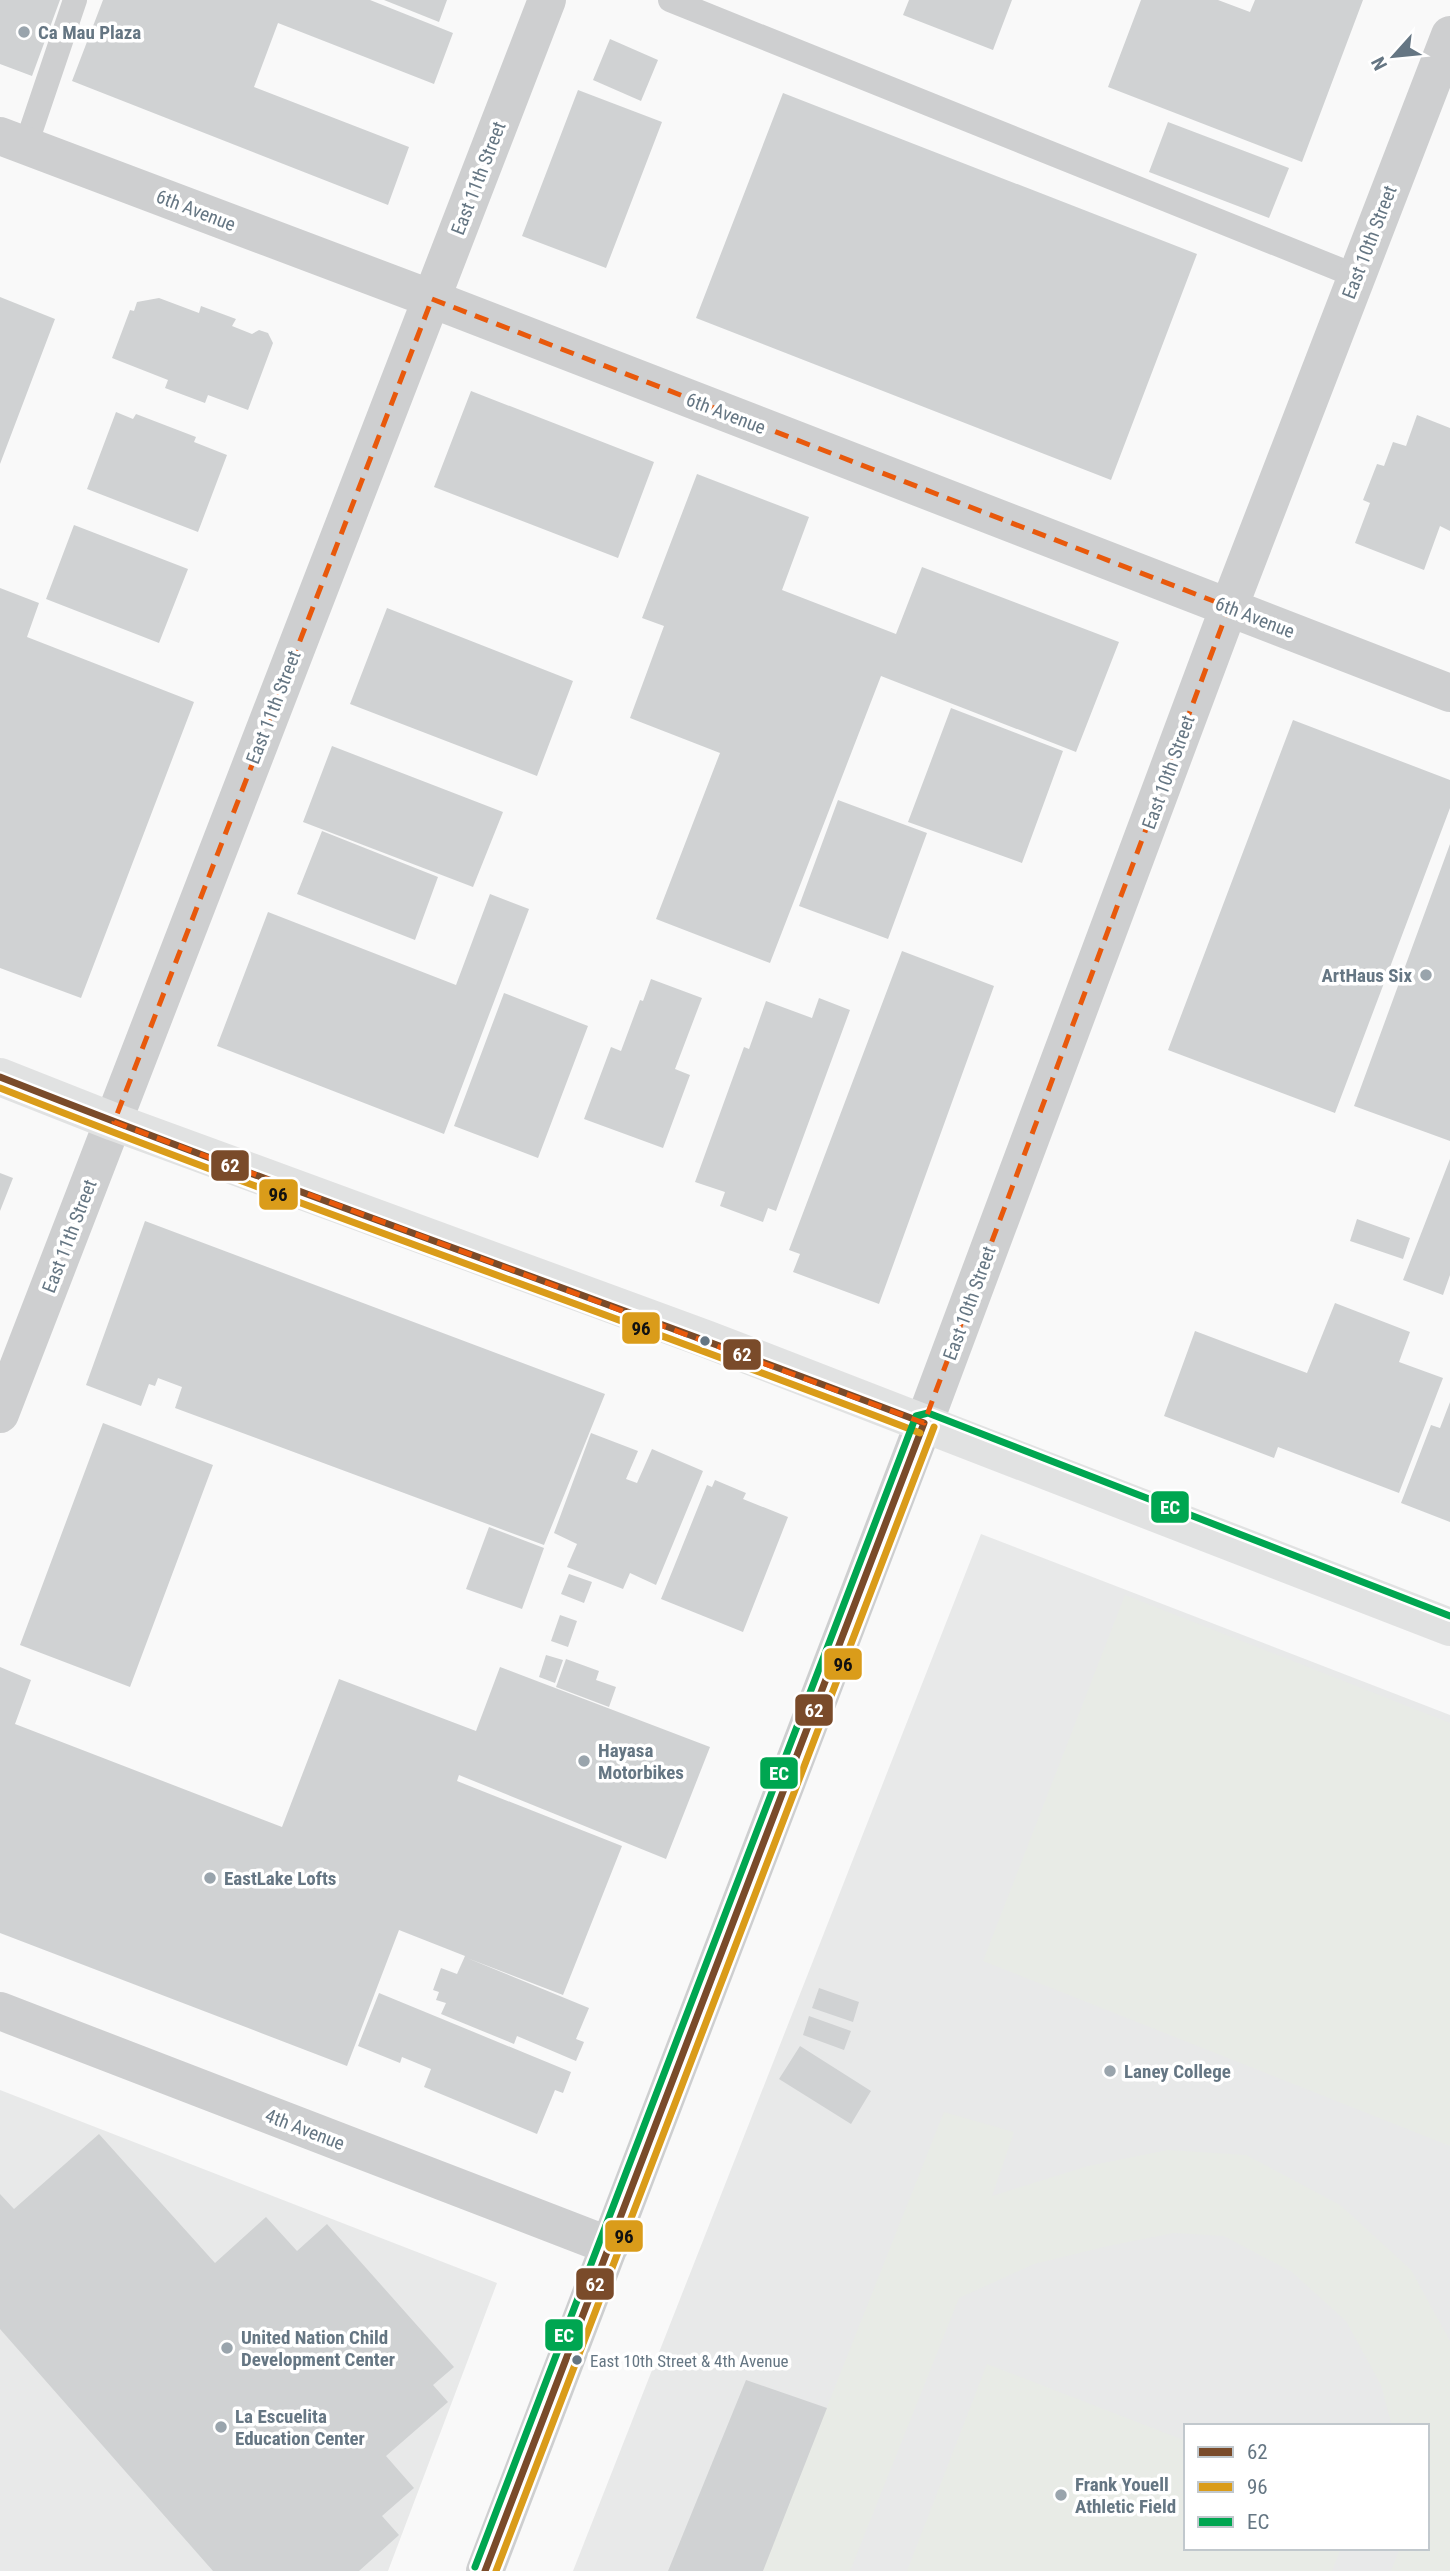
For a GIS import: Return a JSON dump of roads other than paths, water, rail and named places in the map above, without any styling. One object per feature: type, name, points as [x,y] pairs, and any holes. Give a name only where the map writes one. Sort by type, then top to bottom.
[{"type":"street","name":"East 11th Street","points":[[0,1414],[547,0]]},
{"type":"street","name":"East 10th Street","points":[[485,2571],[925,1423],[1229,607],[1450,35]]},
{"type":"street","name":"6th Avenue","points":[[13,141],[432,299],[1450,693]]},
{"type":"street","points":[[0,1077],[114,1122],[706,1339],[1450,1627]]},
{"type":"street","name":"4th Avenue","points":[[0,2011],[610,2246]]},
{"type":"lane","points":[[13,141],[75,0]]},
{"type":"lane","points":[[670,0],[1356,276]]},
{"type":"place","name":"Ca Mau Plaza","points":[[24,32]]},
{"type":"place","name":"ArtHaus Six","points":[[1426,975]]},
{"type":"place","name":"Hayasa Motorbikes","points":[[584,1761]]},
{"type":"place","name":"EastLake Lofts","points":[[210,1878]]},
{"type":"place","name":"Laney College","points":[[1110,2071]]},
{"type":"place","name":"United Nation Child Development Center","points":[[227,2348]]},
{"type":"place","name":"East 10th Street & 4th Avenue","points":[[577,2360]]},
{"type":"place","name":"La Escuelita Education Center","points":[[221,2427]]},
{"type":"place","name":"Frank Youell Athletic Field","points":[[1061,2495]]}]
